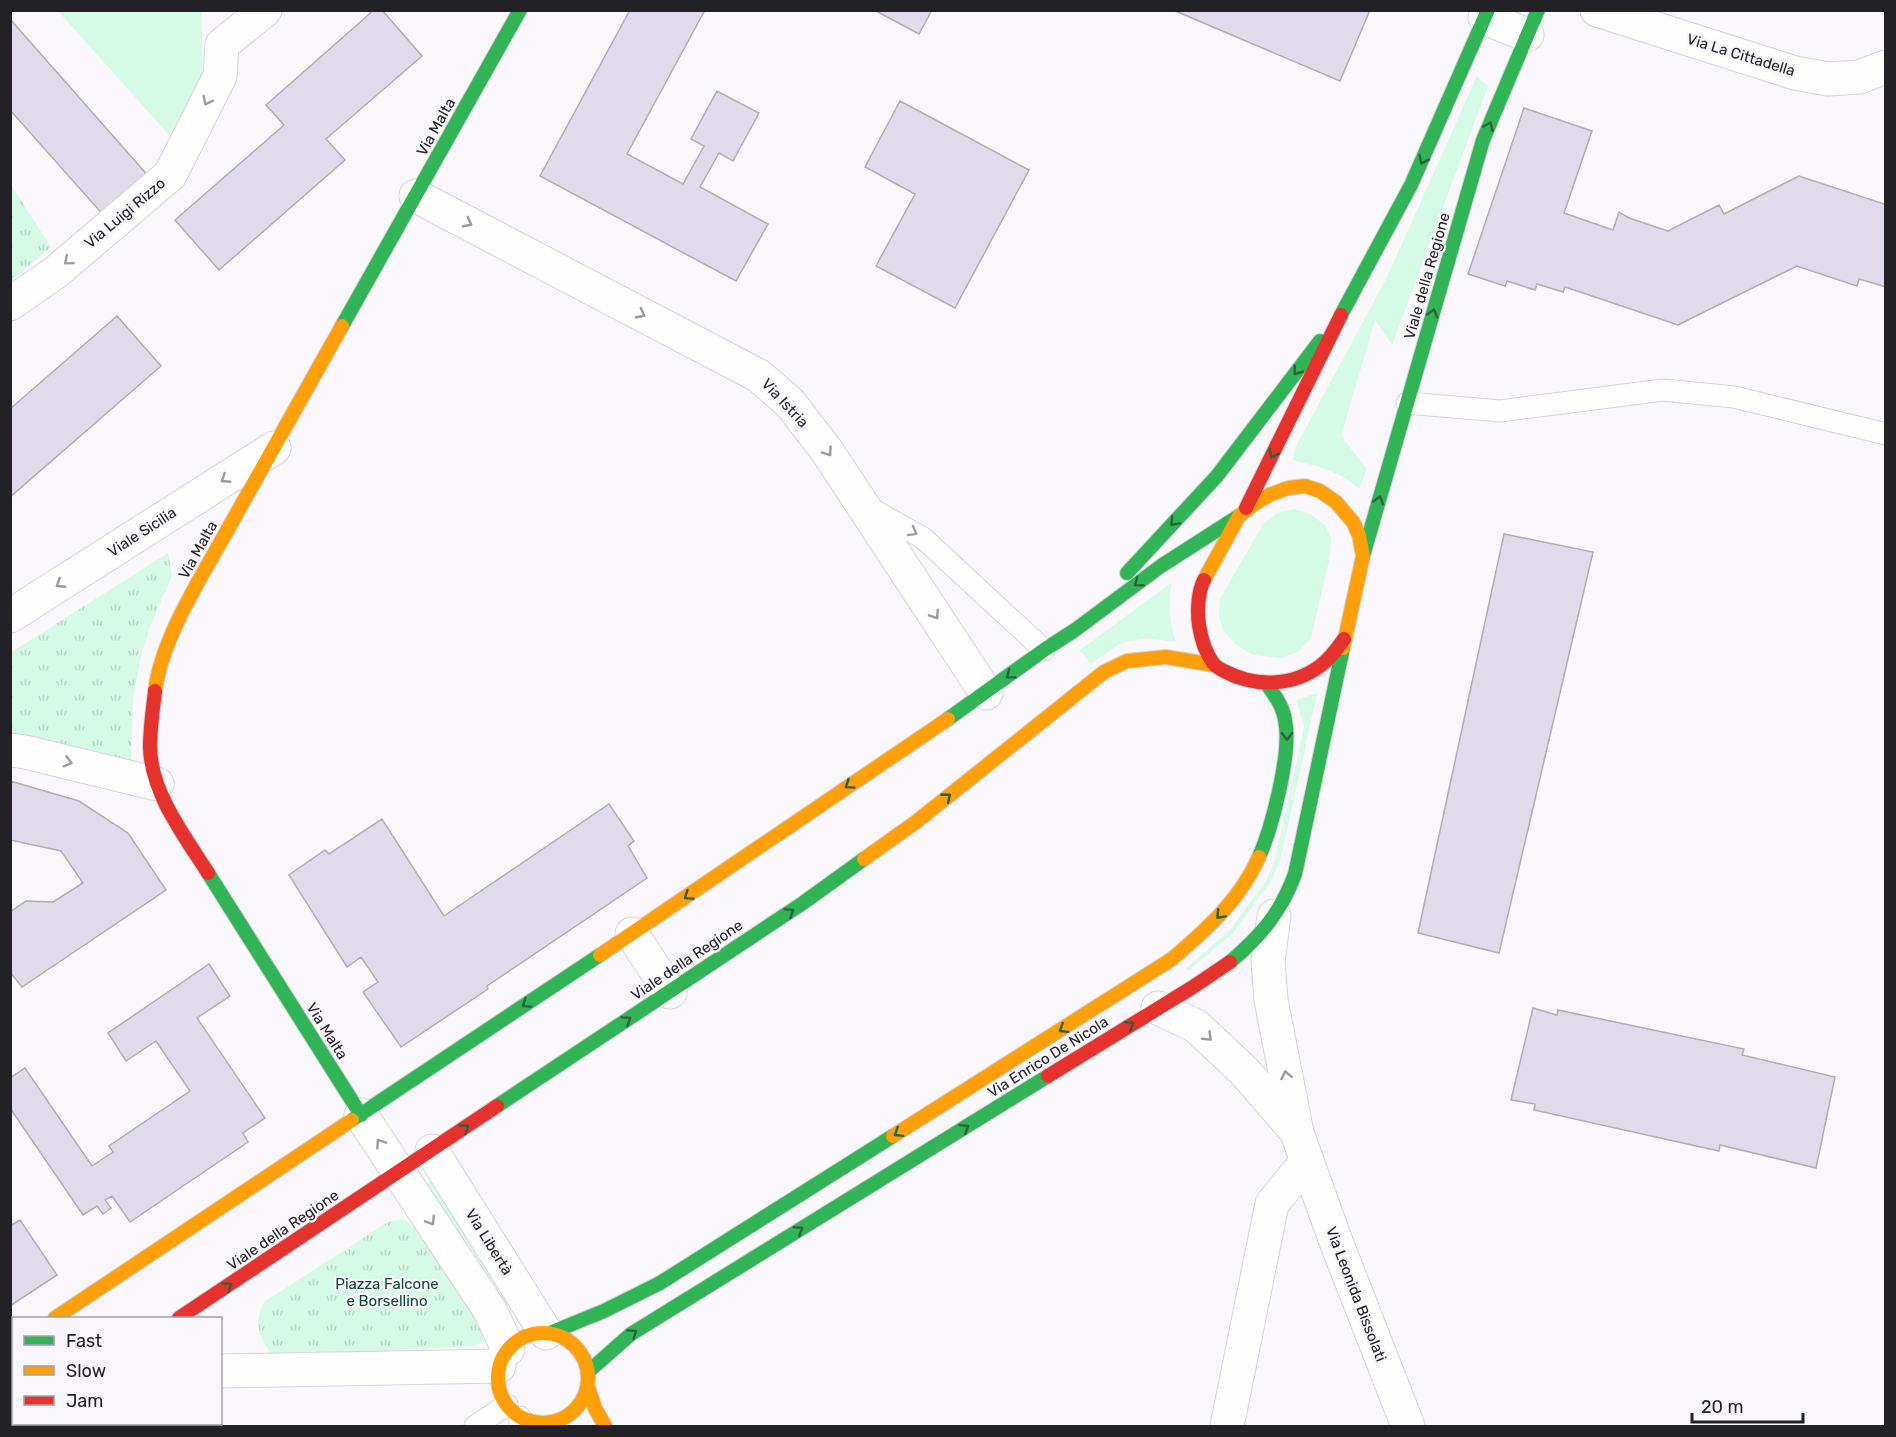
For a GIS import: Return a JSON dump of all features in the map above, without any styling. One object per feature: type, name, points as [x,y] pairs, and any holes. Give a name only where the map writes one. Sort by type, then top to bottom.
[{"type":"street","name":"Via Luigi Rizzo","points":[[10,304],[56,272],[170,175],[220,76],[222,45],[265,10]]},
{"type":"street","name":"Via Malta","points":[[361,1115],[178,826],[157,784],[150,748],[157,677],[174,631],[198,583],[520,10]]},
{"type":"street","name":"Via La Cittadella","points":[[1597,10],[1795,73],[1828,79],[1859,77],[1886,67]]},
{"type":"street","points":[[57,1317],[632,934],[986,693],[1161,566],[1243,512],[1263,497],[1284,489],[1305,486],[1321,492],[1336,503],[1358,529],[1363,556],[1344,639],[1334,654],[1311,672],[1285,682],[1266,683],[1234,676],[1214,665],[1202,641],[1198,618],[1200,588],[1243,512],[1345,307],[1411,185],[1480,13],[1533,22]]},
{"type":"street","name":"Viale della Regione","points":[[1363,556],[1483,140],[1533,22]]},
{"type":"street","name":"Via Istria","points":[[416,196],[759,376],[790,403],[827,451],[986,693]]},
{"type":"street","points":[[1075,630],[1217,476],[1345,307]]},
{"type":"street","name":"Viale Sicilia","points":[[10,616],[274,448]]},
{"type":"street","name":"Via Enrico De Nicola","points":[[589,1371],[631,1334],[1158,1008],[1206,981],[1257,940],[1283,903],[1295,874],[1344,639]]},
{"type":"street","name":"Viale della Regione","points":[[181,1317],[803,903],[916,822],[1104,672],[1127,661],[1166,657],[1214,665]]},
{"type":"street","name":"Via Enrico De Nicola","points":[[548,1333],[604,1311],[660,1283],[1172,959],[1208,928],[1229,906],[1245,884],[1258,860],[1269,828],[1287,748],[1287,736],[1285,716],[1279,700],[1266,683]]},
{"type":"street","points":[[10,750],[157,784]]},
{"type":"street","points":[[1227,1426],[1272,1204],[1302,1147],[1271,1000],[1268,961],[1274,916]]},
{"type":"street","points":[[632,934],[670,992]]},
{"type":"street","points":[[1158,1008],[1196,1026],[1244,1071],[1302,1147]]},
{"type":"street","points":[[361,1115],[491,1312],[504,1358]]},
{"type":"street","name":"Via Leonida Bissolati","points":[[1302,1147],[1335,1239],[1408,1426]]},
{"type":"street","name":"Via Libertà","points":[[432,1150],[548,1333]]},
{"type":"street","points":[[534,1333],[548,1333],[564,1337],[575,1345],[584,1357],[589,1371],[588,1388],[583,1401],[563,1419],[550,1423],[536,1423],[520,1419],[500,1393],[498,1380],[504,1358],[520,1339],[534,1333]]},
{"type":"street","points":[[222,1371],[504,1358]]},
{"type":"street","points":[[588,1388],[605,1426]]},
{"type":"lane","points":[[1407,403],[1500,411],[1663,390],[1734,397],[1886,434]]},
{"type":"lane","points":[[862,503],[923,538],[1044,650]]},
{"type":"lane","points":[[475,1426],[520,1419]]},
{"type":"green space","points":[[58,11],[202,11],[202,81],[169,135]]},
{"type":"green space","points":[[1477,76],[1488,86],[1392,345],[1375,320],[1341,436],[1367,469],[1359,489],[1336,473],[1293,460],[1294,450],[1387,277]]},
{"type":"green space","points":[[11,185],[51,247],[10,281]]},
{"type":"green space","points":[[1294,509],[1310,514],[1325,525],[1331,539],[1330,556],[1311,638],[1298,652],[1282,658],[1253,655],[1235,644],[1224,631],[1219,618],[1220,599],[1263,524],[1277,513]]},
{"type":"green space","points":[[168,553],[172,576],[149,629],[140,660],[133,700],[131,760],[120,770],[72,748],[11,733],[10,653]]},
{"type":"green space","points":[[1171,583],[1170,613],[1176,642],[1146,638],[1119,644],[1091,664],[1080,650]]},
{"type":"green space","points":[[1317,693],[1280,861],[1270,883],[1233,933],[1188,971],[1186,968],[1230,930],[1266,881],[1275,859],[1303,733],[1304,726],[1296,700]]},
{"type":"green space","points":[[433,1180],[513,1298],[505,1301],[426,1183]]},
{"type":"green space","name":"Piazza Falcone e Borsellino","points":[[405,1220],[414,1227],[483,1325],[486,1335],[482,1343],[473,1346],[272,1355],[264,1342],[258,1324],[264,1302],[388,1222]]},
{"type":"building","points":[[374,10],[382,10],[422,56],[326,139],[345,160],[219,270],[175,220],[284,125],[266,105]]},
{"type":"building","points":[[630,10],[705,10],[627,154],[683,184],[704,146],[691,139],[717,91],[759,113],[733,161],[719,153],[700,187],[768,224],[736,281],[540,176]]},
{"type":"building","points":[[874,10],[932,10],[919,34]]},
{"type":"building","points":[[1173,10],[1370,10],[1340,81]]},
{"type":"building","points":[[10,19],[150,178],[105,217],[10,110]]},
{"type":"building","points":[[900,101],[1029,170],[955,308],[876,266],[915,194],[865,167]]},
{"type":"building","points":[[1524,108],[1592,131],[1564,213],[1613,230],[1619,212],[1629,218],[1668,231],[1719,205],[1724,214],[1799,176],[1884,204],[1886,202],[1886,287],[1859,279],[1857,286],[1797,266],[1678,325],[1565,287],[1563,292],[1537,284],[1535,290],[1507,281],[1505,286],[1468,274]]},
{"type":"building","points":[[117,316],[161,366],[10,497],[10,409]]},
{"type":"building","points":[[1504,534],[1593,552],[1499,953],[1418,933]]},
{"type":"building","points":[[10,781],[79,801],[128,833],[166,890],[22,987],[10,972],[10,912],[26,901],[53,902],[83,883],[61,851],[10,840]]},
{"type":"building","points":[[609,804],[634,841],[628,846],[647,878],[401,1047],[363,992],[378,982],[361,957],[347,967],[289,875],[325,850],[329,854],[382,819],[444,916]]},
{"type":"building","points":[[209,964],[230,996],[197,1018],[265,1118],[243,1133],[248,1142],[130,1222],[112,1196],[105,1200],[111,1208],[103,1214],[97,1206],[83,1215],[10,1108],[10,1078],[25,1068],[92,1166],[113,1152],[109,1146],[190,1091],[156,1041],[126,1061],[108,1033]]},
{"type":"building","points":[[1533,1008],[1557,1015],[1558,1010],[1744,1049],[1742,1055],[1835,1077],[1816,1168],[1720,1145],[1719,1151],[1534,1110],[1535,1104],[1511,1100]]},
{"type":"building","points":[[20,1220],[57,1275],[10,1306],[10,1226]]},
{"type":"traffic: fast","points":[[342,326],[520,10]]},
{"type":"traffic: fast","points":[[1341,315],[1411,185],[1488,10]]},
{"type":"traffic: fast","points":[[1363,556],[1483,140],[1538,10]]},
{"type":"traffic: fast","points":[[1127,573],[1217,476],[1320,341]]},
{"type":"traffic: fast","points":[[948,719],[1075,630],[1161,566],[1239,516]]},
{"type":"traffic: fast","points":[[1230,962],[1269,923],[1295,874],[1343,648]]},
{"type":"traffic: fast","points":[[1259,857],[1280,789],[1286,751],[1285,720],[1278,700],[1266,683]]},
{"type":"traffic: fast","points":[[497,1106],[803,903],[864,859]]},
{"type":"traffic: fast","points":[[208,873],[361,1115]]},
{"type":"traffic: fast","points":[[352,1120],[600,955]]},
{"type":"traffic: fast","points":[[589,1371],[631,1334],[1048,1076]]},
{"type":"traffic: fast","points":[[550,1333],[604,1311],[660,1283],[893,1136]]},
{"type":"traffic: slow","points":[[155,691],[159,670],[184,607],[342,326]]},
{"type":"traffic: slow","points":[[1204,580],[1239,516],[1253,505],[1269,495],[1288,488],[1305,486],[1320,491],[1336,502],[1353,522],[1359,535],[1363,556],[1343,648]]},
{"type":"traffic: slow","points":[[864,859],[916,822],[1104,672],[1127,661],[1166,657],[1214,665]]},
{"type":"traffic: slow","points":[[600,955],[948,719]]},
{"type":"traffic: slow","points":[[893,1136],[1172,959],[1222,913],[1242,887],[1259,857]]},
{"type":"traffic: slow","points":[[56,1317],[352,1120]]},
{"type":"traffic: slow","points":[[543,1333],[560,1336],[575,1346],[585,1361],[588,1378],[585,1395],[575,1410],[560,1420],[543,1423],[526,1420],[511,1410],[501,1395],[498,1378],[501,1361],[511,1346],[526,1336],[543,1333]]},
{"type":"traffic: slow","points":[[588,1387],[595,1408],[605,1426]]},
{"type":"traffic: jam","points":[[1246,508],[1341,315]]},
{"type":"traffic: jam","points":[[1204,580],[1199,596],[1198,614],[1204,645],[1215,666],[1236,676],[1260,682],[1297,678],[1324,663],[1344,639]]},
{"type":"traffic: jam","points":[[155,691],[150,747],[156,781],[179,829],[208,873]]},
{"type":"traffic: jam","points":[[1048,1076],[1230,962]]},
{"type":"traffic: jam","points":[[180,1317],[497,1106]]}]
